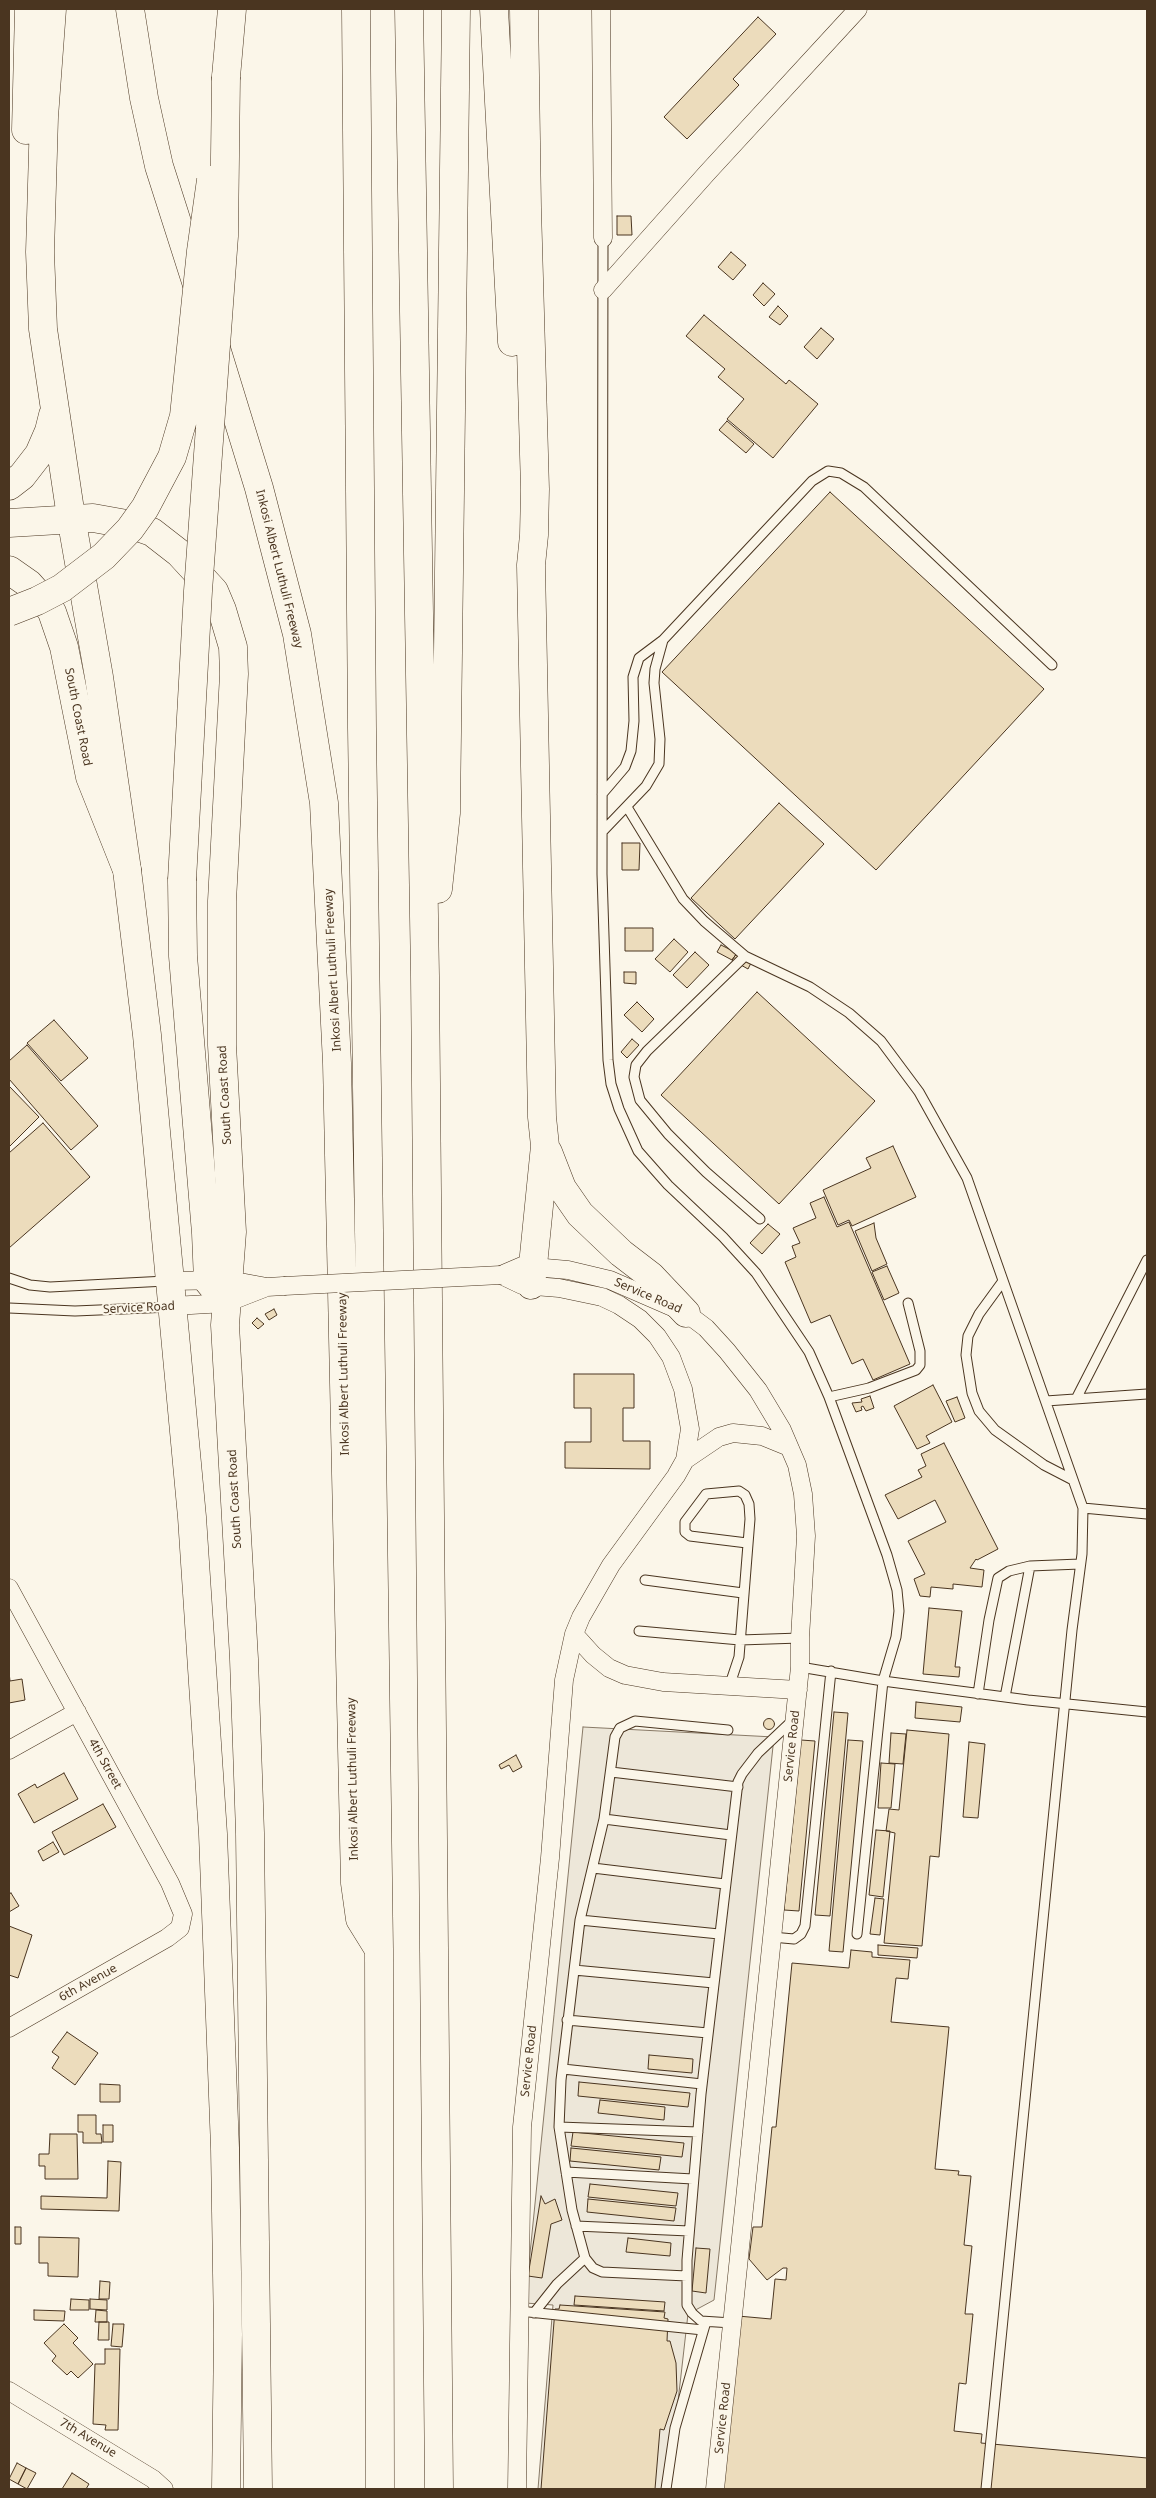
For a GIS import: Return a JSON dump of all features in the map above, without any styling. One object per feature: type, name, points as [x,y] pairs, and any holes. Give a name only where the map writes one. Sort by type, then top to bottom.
[{"type":"main road","points":[[9,25],[11,9]]},
{"type":"main road","points":[[29,9],[26,186],[31,221],[40,252]]},
{"type":"main road","points":[[52,9],[44,117],[40,252],[44,329],[54,409],[99,677],[127,870]]},
{"type":"main road","name":"Inkosi Albert Luthuli Freeway","points":[[130,9],[144,98],[159,166],[259,488],[297,634],[324,803],[337,1063],[355,1883],[360,1918],[379,1949]]},
{"type":"main road","points":[[9,612],[54,592],[104,556],[130,529],[145,508],[172,457],[184,416],[201,251],[226,77],[232,9]]},
{"type":"main road","points":[[356,9],[362,728],[379,1949],[380,2489]]},
{"type":"main road","points":[[409,9],[425,976],[439,2489]]},
{"type":"main road","points":[[425,976],[446,813],[456,9]]},
{"type":"main road","points":[[494,9],[521,495],[525,542],[531,565]]},
{"type":"main road","points":[[524,9],[527,208],[535,489],[531,565],[541,1107],[545,1146],[532,1276]]},
{"type":"main road","points":[[221,1288],[206,1233],[186,1003],[182,880],[198,591],[224,236],[226,77]]},
{"type":"main road","points":[[9,486],[22,476],[39,454],[49,431],[54,409]]},
{"type":"main road","name":"South Coast Road","points":[[9,523],[71,518],[112,520],[152,532],[179,552],[214,592],[222,610],[233,647],[234,674],[222,902],[222,1045],[232,1232],[221,1288],[244,1659],[250,1833],[258,2489]]},
{"type":"main road","name":"South Coast Road","points":[[9,570],[21,577],[37,592],[52,612],[58,625],[75,695],[90,777],[127,870],[147,1035],[192,1517],[213,1834],[224,2072],[228,2334],[226,2489]]},
{"type":"main road","points":[[545,1146],[562,1188],[580,1214],[621,1254],[651,1276],[686,1313]]},
{"type":"street","points":[[601,9],[602,238]]},
{"type":"street","points":[[603,290],[707,173],[858,9]]},
{"type":"street","name":"Service Road","points":[[172,1294],[221,1288],[501,1275],[522,1285],[532,1276],[568,1270],[610,1280],[686,1313],[706,1328],[728,1351],[758,1390],[790,1447],[797,1465],[806,1511],[800,1667],[715,2489]]},
{"type":"street","name":"Service Road","points":[[532,1276],[619,1305],[640,1319],[657,1336],[671,1357],[685,1398],[690,1429],[685,1460]]},
{"type":"street","name":"Service Road","points":[[172,1294],[221,1288]]},
{"type":"street","name":"Service Road","points":[[517,2489],[526,2312],[522,2128],[550,1858],[564,1680],[574,1634],[581,1617],[611,1564],[663,1494],[685,1460],[719,1437],[737,1432],[762,1436],[790,1447]]},
{"type":"street","name":"4th Street","points":[[9,1588],[181,1906],[183,1914],[180,1928],[167,1938]]},
{"type":"street","points":[[574,1634],[609,1668],[625,1675],[663,1682],[798,1690]]},
{"type":"street","points":[[9,1750],[76,1712]]},
{"type":"street","name":"6th Avenue","points":[[9,2028],[167,1938]]},
{"type":"street","name":"7th Avenue","points":[[9,2390],[153,2478],[164,2489]]},
{"type":"lane","points":[[602,238],[602,832],[608,1060],[611,1084],[618,1110],[638,1151],[652,1168],[756,1272],[809,1352],[829,1397],[888,1555],[897,1590],[899,1611],[896,1637],[883,1681],[857,1934]]},
{"type":"lane","points":[[602,794],[625,766],[631,751],[634,720],[632,687],[635,669],[642,655],[662,640],[812,481],[822,473],[832,471],[842,473],[864,487],[1052,665]]},
{"type":"lane","points":[[602,832],[646,786],[659,764],[660,740],[654,683],[655,669],[662,640]]},
{"type":"lane","points":[[627,806],[683,899],[710,926],[745,956],[810,987],[848,1013],[881,1040],[903,1068],[967,1178],[1083,1508],[1080,1564],[986,2489]]},
{"type":"lane","points":[[745,956],[643,1055],[636,1066],[634,1077],[640,1100],[668,1134],[706,1172],[760,1219]]},
{"type":"lane","points":[[1076,1399],[1147,1260]]},
{"type":"lane","name":"Service Road","points":[[9,1278],[30,1285],[50,1287],[172,1294]]},
{"type":"lane","points":[[1003,1281],[979,1314],[968,1336],[966,1355],[972,1394],[979,1412],[995,1430],[1044,1465],[1073,1480]]},
{"type":"lane","name":"Service Road","points":[[9,1308],[75,1311],[172,1294]]},
{"type":"lane","points":[[829,1397],[869,1388],[916,1370],[920,1365],[920,1351],[908,1303]]},
{"type":"lane","points":[[1046,1400],[1147,1394]]},
{"type":"lane","points":[[729,1687],[740,1657],[742,1593],[747,1544],[750,1510],[747,1498],[741,1492],[705,1495],[685,1522],[685,1532],[690,1536],[747,1544]]},
{"type":"lane","points":[[1083,1508],[1147,1514]]},
{"type":"lane","points":[[978,1694],[996,1582],[1009,1571],[1030,1566],[1080,1564]]},
{"type":"lane","points":[[1005,1698],[1030,1566]]},
{"type":"lane","points":[[645,1580],[742,1593]]},
{"type":"lane","points":[[639,1631],[740,1640],[800,1638]]},
{"type":"lane","points":[[800,1667],[1005,1698],[1147,1712]]},
{"type":"lane","points":[[772,1937],[794,1938],[801,1934],[805,1926],[831,1671]]},
{"type":"lane","points":[[705,2326],[690,2310],[687,2300],[689,2231],[702,2084],[738,1787],[747,1766],[795,1718]]},
{"type":"lane","points":[[687,2276],[602,2272],[594,2268],[585,2258],[576,2226],[559,2127],[562,2069],[580,1920],[604,1818],[615,1737],[620,1728],[630,1722],[728,1730]]},
{"type":"lane","points":[[610,1772],[738,1787]]},
{"type":"lane","points":[[604,1818],[731,1835]]},
{"type":"lane","points":[[593,1868],[725,1884]]},
{"type":"lane","points":[[580,1920],[719,1934]]},
{"type":"lane","points":[[574,1970],[714,1983]]},
{"type":"lane","points":[[568,2020],[708,2034]]},
{"type":"lane","points":[[562,2069],[702,2084]]},
{"type":"lane","points":[[559,2127],[698,2132]]},
{"type":"lane","points":[[566,2172],[693,2179]]},
{"type":"lane","points":[[576,2226],[689,2231]]},
{"type":"lane","points":[[526,2312],[585,2258]]},
{"type":"lane","points":[[526,2312],[705,2326],[732,2323]]},
{"type":"lane","points":[[666,2489],[675,2428],[705,2326]]},
{"type":"shaded area","points":[[583,1727],[774,1737],[714,2300],[688,2314],[668,2489],[538,2489],[553,2305],[525,2303]]},
{"type":"building","points":[[758,17],[776,34],[733,79],[739,85],[687,139],[664,117]]},
{"type":"building","points":[[617,216],[631,216],[632,235],[617,235]]},
{"type":"building","points":[[731,252],[746,265],[733,280],[718,267]]},
{"type":"building","points":[[763,283],[775,294],[764,306],[753,295]]},
{"type":"building","points":[[778,306],[788,316],[780,325],[769,317]]},
{"type":"building","points":[[704,315],[786,384],[789,380],[818,404],[773,458],[727,419],[744,399],[718,377],[725,369],[686,336]]},
{"type":"building","points":[[821,328],[834,339],[817,359],[804,347]]},
{"type":"building","points":[[727,421],[754,444],[746,453],[719,430]]},
{"type":"building","points":[[830,492],[1044,689],[876,870],[662,672]]},
{"type":"building","points":[[779,803],[824,844],[735,939],[691,898]]},
{"type":"building","points":[[622,843],[640,843],[639,870],[622,870]]},
{"type":"building","points":[[625,928],[653,928],[653,951],[625,951]]},
{"type":"building","points":[[674,939],[688,952],[670,972],[655,959]]},
{"type":"building","points":[[721,945],[737,953],[732,960],[717,952]]},
{"type":"building","points":[[695,952],[709,965],[687,988],[673,975]]},
{"type":"building","points":[[737,953],[752,961],[748,969],[732,960]]},
{"type":"building","points":[[624,972],[636,972],[636,984],[624,983]]},
{"type":"building","points":[[757,992],[875,1101],[779,1204],[661,1095]]},
{"type":"building","points":[[637,1002],[654,1019],[642,1032],[624,1015]]},
{"type":"building","points":[[54,1020],[88,1058],[61,1081],[27,1043]]},
{"type":"building","points":[[632,1039],[639,1045],[627,1058],[621,1052]]},
{"type":"building","points":[[27,1045],[98,1126],[71,1150],[9,1079],[9,1061]]},
{"type":"building","points":[[9,1086],[39,1117],[9,1147]]},
{"type":"building","points":[[43,1123],[90,1177],[9,1248],[9,1153]]},
{"type":"building","points":[[893,1146],[916,1197],[852,1226],[849,1220],[838,1225],[823,1190],[871,1168],[866,1158]]},
{"type":"building","points":[[824,1197],[837,1227],[849,1222],[910,1364],[873,1380],[863,1359],[852,1364],[830,1315],[811,1323],[785,1262],[796,1257],[792,1246],[800,1243],[793,1228],[816,1218],[810,1203]]},
{"type":"building","points":[[874,1223],[876,1238],[887,1264],[872,1271],[855,1231]]},
{"type":"building","points":[[768,1224],[780,1234],[762,1254],[750,1243]]},
{"type":"building","points":[[887,1266],[899,1293],[884,1300],[872,1272]]},
{"type":"building","points":[[274,1309],[277,1315],[269,1320],[265,1314]]},
{"type":"building","points":[[257,1318],[264,1324],[258,1329],[252,1323]]},
{"type":"building","points":[[574,1374],[634,1374],[634,1408],[623,1408],[623,1441],[650,1441],[650,1469],[565,1468],[565,1442],[591,1442],[591,1408],[574,1408]]},
{"type":"building","points":[[933,1385],[952,1422],[926,1436],[930,1443],[917,1449],[894,1406]]},
{"type":"building","points":[[870,1396],[874,1408],[866,1411],[863,1406],[861,1407],[862,1410],[856,1412],[852,1403],[862,1402],[861,1399]]},
{"type":"building","points":[[957,1397],[965,1418],[955,1422],[946,1401]]},
{"type":"building","points":[[944,1443],[998,1549],[976,1559],[970,1568],[984,1570],[982,1587],[953,1584],[953,1589],[931,1587],[930,1597],[920,1596],[914,1579],[925,1574],[908,1541],[946,1522],[935,1500],[898,1519],[885,1495],[922,1477],[918,1470],[926,1466],[921,1454]]},
{"type":"building","points":[[929,1608],[962,1611],[955,1667],[960,1667],[959,1677],[923,1674]]},
{"type":"building","points":[[9,1672],[10,1681],[22,1679],[25,1700],[9,1703]]},
{"type":"building","points":[[916,1702],[962,1707],[960,1722],[915,1718]]},
{"type":"building","points":[[834,1712],[848,1713],[830,1916],[815,1915]]},
{"type":"building","points":[[769,1718],[775,1724],[769,1730],[763,1724]]},
{"type":"building","points":[[907,1730],[949,1734],[939,1857],[930,1856],[922,1946],[884,1943],[895,1833],[886,1831],[889,1809],[899,1810]]},
{"type":"building","points":[[891,1733],[906,1734],[903,1764],[889,1763]]},
{"type":"building","points":[[801,1740],[815,1741],[799,1911],[784,1910]]},
{"type":"building","points":[[848,1740],[863,1741],[843,1952],[829,1951]]},
{"type":"building","points":[[969,1742],[985,1744],[978,1818],[963,1817]]},
{"type":"building","points":[[516,1755],[522,1767],[513,1772],[509,1765],[501,1769],[499,1765]]},
{"type":"building","points":[[881,1763],[895,1764],[891,1808],[878,1808]]},
{"type":"building","points":[[64,1773],[78,1799],[34,1823],[18,1794],[35,1784],[37,1788]]},
{"type":"building","points":[[103,1804],[116,1827],[64,1855],[52,1832]]},
{"type":"building","points":[[876,1830],[890,1831],[883,1897],[869,1895]]},
{"type":"building","points":[[53,1842],[59,1852],[43,1861],[38,1851]]},
{"type":"building","points":[[11,1893],[19,1906],[9,1912],[9,1894]]},
{"type":"building","points":[[875,1898],[884,1899],[880,1935],[870,1934]]},
{"type":"building","points":[[9,1926],[32,1935],[18,1978],[9,1975]]},
{"type":"building","points":[[878,1945],[918,1948],[917,1958],[878,1955]]},
{"type":"building","points":[[851,1950],[872,1952],[872,1957],[910,1960],[908,1979],[896,1978],[891,2022],[949,2027],[935,2169],[959,2171],[958,2175],[971,2176],[964,2245],[972,2246],[965,2314],[973,2314],[966,2384],[959,2383],[954,2431],[982,2434],[981,2443],[1147,2458],[1147,2489],[721,2489],[738,2316],[771,2319],[775,2279],[786,2280],[787,2268],[783,2268],[767,2280],[749,2259],[753,2227],[762,2227],[772,2127],[776,2127],[792,1963],[849,1968]]},
{"type":"building","points":[[67,2032],[98,2053],[75,2085],[52,2068],[59,2057],[52,2052]]},
{"type":"building","points":[[649,2055],[693,2059],[692,2073],[648,2069]]},
{"type":"building","points":[[579,2082],[690,2093],[688,2107],[578,2096]]},
{"type":"building","points":[[100,2084],[120,2085],[120,2102],[100,2102]]},
{"type":"building","points":[[600,2100],[665,2107],[664,2120],[598,2113]]},
{"type":"building","points":[[78,2115],[96,2115],[96,2134],[101,2134],[102,2143],[83,2143],[83,2132],[78,2132]]},
{"type":"building","points":[[103,2125],[113,2125],[113,2142],[103,2142]]},
{"type":"building","points":[[573,2132],[684,2143],[682,2157],[571,2146]]},
{"type":"building","points":[[50,2134],[77,2134],[78,2179],[45,2179],[45,2166],[39,2166],[39,2154],[49,2154]]},
{"type":"building","points":[[571,2148],[661,2157],[659,2170],[570,2161]]},
{"type":"building","points":[[108,2161],[121,2162],[119,2211],[41,2209],[41,2196],[107,2198]]},
{"type":"building","points":[[590,2184],[678,2193],[676,2206],[588,2197]]},
{"type":"building","points":[[541,2196],[545,2204],[555,2199],[562,2220],[551,2224],[542,2278],[528,2276]]},
{"type":"building","points":[[588,2199],[676,2208],[674,2221],[587,2212]]},
{"type":"building","points":[[15,2227],[21,2227],[21,2244],[15,2244]]},
{"type":"building","points":[[39,2237],[79,2238],[78,2277],[48,2276],[48,2263],[39,2263]]},
{"type":"building","points":[[628,2238],[671,2243],[670,2256],[626,2252]]},
{"type":"building","points":[[696,2248],[710,2249],[706,2293],[692,2291]]},
{"type":"building","points":[[100,2281],[110,2282],[109,2299],[99,2299]]},
{"type":"building","points":[[575,2296],[665,2302],[664,2311],[574,2305]]},
{"type":"building","points":[[71,2299],[89,2300],[89,2310],[70,2310]]},
{"type":"building","points":[[90,2299],[107,2300],[107,2310],[90,2309]]},
{"type":"building","points":[[560,2305],[665,2312],[664,2318],[668,2319],[667,2341],[670,2341],[676,2363],[677,2391],[664,2430],[660,2429],[655,2489],[541,2489],[555,2309],[559,2309]]},
{"type":"building","points":[[34,2310],[65,2311],[64,2321],[34,2320]]},
{"type":"building","points":[[96,2310],[107,2311],[107,2322],[95,2322]]},
{"type":"building","points":[[99,2322],[109,2322],[109,2340],[98,2340]]},
{"type":"building","points":[[64,2324],[78,2338],[73,2343],[93,2364],[78,2378],[71,2371],[67,2375],[52,2361],[56,2356],[44,2343]]},
{"type":"building","points":[[113,2324],[124,2324],[122,2347],[111,2346]]},
{"type":"building","points":[[105,2349],[120,2349],[118,2430],[105,2430],[106,2425],[93,2424],[95,2364],[105,2364]]},
{"type":"building","points":[[17,2463],[26,2468],[18,2484],[9,2479]]},
{"type":"building","points":[[26,2468],[36,2473],[27,2489],[18,2484]]},
{"type":"building","points":[[72,2473],[89,2484],[86,2489],[62,2489]]}]
